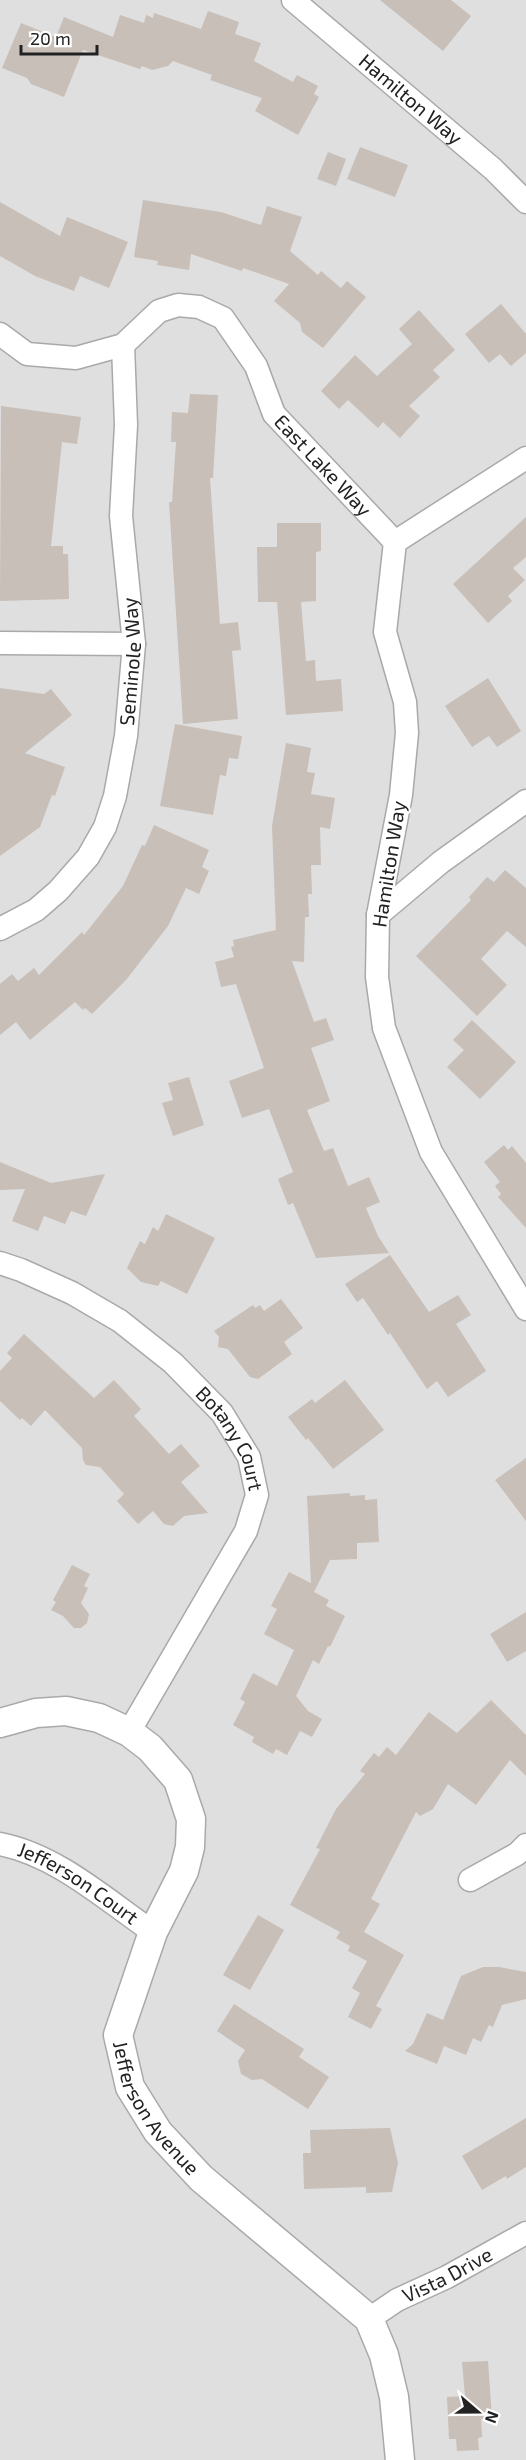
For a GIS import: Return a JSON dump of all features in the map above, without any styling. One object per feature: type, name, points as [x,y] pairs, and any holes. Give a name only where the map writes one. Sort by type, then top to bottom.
[{"type":"street","name":"Hamilton Way","points":[[293,0],[493,169],[526,202]]},
{"type":"street","name":"East Lake Way","points":[[0,334],[27,354],[76,358],[123,345],[159,311],[178,305],[199,307],[222,318],[256,366],[274,414],[395,542]]},
{"type":"street","name":"Seminole Way","points":[[0,929],[36,910],[58,891],[88,857],[105,827],[115,796],[126,736],[134,644],[121,516],[126,425],[123,345]]},
{"type":"street","points":[[395,542],[526,458]]},
{"type":"street","name":"Hamilton Way","points":[[395,542],[385,632],[405,702],[407,733],[401,795],[378,915],[377,977],[384,1028],[431,1152],[526,1309]]},
{"type":"street","points":[[0,643],[134,644]]},
{"type":"street","points":[[378,915],[441,862],[526,801]]},
{"type":"street","name":"Botany Court","points":[[0,1263],[72,1293],[120,1321],[173,1363],[222,1413],[249,1457],[257,1495],[246,1531],[129,1732]]},
{"type":"street","name":"Jefferson Avenue","points":[[0,1723],[36,1713],[66,1711],[99,1718],[129,1732],[150,1748],[178,1780],[191,1819],[190,1847],[184,1870],[153,1932],[118,2035],[130,2087],[158,2132],[201,2178],[369,2319],[384,2355],[394,2397],[400,2460]]},
{"type":"street","name":"Jefferson Court","points":[[0,1844],[17,1848],[71,1875],[153,1932]]},
{"type":"street","points":[[470,1880],[517,1854],[526,1845]]},
{"type":"street","name":"Vista Drive","points":[[369,2319],[397,2300],[447,2277],[526,2234]]},
{"type":"shaded area","points":[[0,0],[526,0],[526,2460],[0,2460]]},
{"type":"building","points":[[380,0],[451,0],[471,16],[443,51]]},
{"type":"building","points":[[208,11],[239,22],[235,34],[261,43],[254,61],[293,82],[297,75],[318,86],[314,94],[319,97],[298,135],[255,111],[262,98],[210,80],[212,75],[173,61],[168,66],[152,70],[142,66],[140,69],[83,50],[64,97],[31,84],[27,78],[2,68],[21,23],[56,37],[64,17],[113,37],[120,15],[144,23],[146,15],[153,18],[154,13],[201,29]]},
{"type":"building","points":[[360,147],[408,165],[395,197],[347,179]]},
{"type":"building","points":[[328,152],[346,159],[336,186],[317,179]]},
{"type":"building","points":[[143,200],[221,212],[261,225],[267,206],[302,217],[290,251],[318,275],[321,271],[341,288],[347,281],[366,297],[323,348],[302,332],[300,323],[274,301],[289,284],[243,268],[242,271],[191,254],[189,270],[157,265],[158,261],[134,257]]},
{"type":"building","points":[[0,202],[60,236],[67,217],[128,242],[109,288],[80,276],[74,291],[35,276],[0,256]]},
{"type":"building","points":[[501,304],[526,334],[526,353],[511,366],[500,354],[489,363],[465,334]]},
{"type":"building","points":[[419,310],[455,350],[433,370],[440,377],[409,406],[420,416],[400,438],[383,422],[378,428],[348,400],[339,409],[321,391],[355,355],[377,376],[412,344],[399,329]]},
{"type":"building","points":[[190,394],[218,395],[213,478],[210,478],[220,624],[238,622],[241,650],[232,651],[238,719],[183,724],[169,502],[172,502],[176,442],[171,442],[172,412],[188,413]]},
{"type":"building","points":[[1,406],[81,417],[77,444],[62,442],[51,546],[63,546],[63,554],[68,554],[69,599],[0,601]]},
{"type":"building","points":[[526,517],[526,557],[513,568],[525,580],[508,596],[512,601],[488,623],[453,584]]},
{"type":"building","points":[[277,523],[321,523],[321,551],[316,552],[316,601],[301,602],[306,661],[315,660],[316,681],[341,679],[343,711],[286,715],[277,602],[258,602],[257,547],[277,547]]},
{"type":"building","points":[[488,678],[521,731],[497,747],[489,736],[472,747],[445,706]]},
{"type":"building","points":[[0,688],[44,694],[51,689],[72,715],[25,753],[65,767],[55,796],[52,795],[40,827],[0,856]]},
{"type":"building","points":[[175,724],[242,736],[238,759],[229,758],[226,776],[220,775],[213,815],[160,806]]},
{"type":"building","points":[[286,743],[311,748],[307,772],[315,773],[311,794],[335,798],[330,829],[320,827],[321,865],[311,865],[312,894],[308,894],[309,917],[305,917],[304,962],[292,961],[314,1022],[326,1018],[334,1040],[311,1048],[330,1101],[307,1110],[324,1151],[333,1148],[348,1186],[369,1177],[380,1202],[366,1208],[378,1236],[389,1253],[316,1258],[293,1203],[288,1205],[278,1179],[293,1172],[269,1109],[242,1118],[229,1081],[264,1068],[236,984],[221,987],[215,962],[234,957],[231,947],[234,946],[233,940],[276,930],[272,826]]},
{"type":"building","points":[[154,825],[209,850],[202,867],[209,871],[199,894],[186,888],[168,926],[126,980],[92,1014],[85,1008],[83,1010],[75,1002],[30,1040],[16,1022],[0,1035],[0,984],[12,974],[18,981],[34,968],[39,975],[82,932],[84,935],[123,886]]},
{"type":"building","points":[[505,870],[526,888],[526,947],[507,931],[481,959],[507,985],[477,1016],[416,956],[471,900],[469,897],[487,877],[494,882]]},
{"type":"building","points":[[472,1020],[516,1062],[480,1099],[447,1067],[464,1050],[453,1040]]},
{"type":"building","points":[[189,1077],[204,1125],[173,1136],[162,1103],[173,1100],[168,1083]]},
{"type":"building","points":[[504,1145],[508,1150],[512,1146],[526,1163],[526,1228],[498,1197],[501,1194],[495,1186],[500,1182],[484,1162]]},
{"type":"building","points":[[0,1162],[51,1183],[105,1174],[86,1216],[71,1211],[65,1224],[44,1216],[38,1231],[12,1221],[25,1189],[0,1190]]},
{"type":"building","points":[[166,1214],[215,1238],[187,1294],[161,1281],[158,1286],[141,1282],[127,1268],[140,1241],[145,1244],[153,1227],[158,1231]]},
{"type":"building","points":[[390,1255],[429,1312],[458,1295],[471,1315],[456,1324],[486,1371],[448,1397],[437,1381],[427,1389],[390,1333],[388,1335],[363,1298],[357,1302],[345,1284]]},
{"type":"building","points":[[281,1299],[303,1328],[284,1342],[292,1354],[258,1379],[250,1377],[228,1349],[218,1347],[219,1337],[214,1331],[253,1305],[255,1308],[260,1305],[264,1311]]},
{"type":"building","points":[[24,1334],[94,1398],[114,1380],[141,1409],[134,1416],[169,1454],[181,1444],[200,1466],[181,1482],[208,1513],[184,1516],[173,1526],[164,1524],[153,1511],[138,1524],[117,1501],[124,1494],[100,1467],[86,1465],[82,1448],[45,1410],[31,1426],[22,1418],[20,1420],[0,1401],[0,1371],[12,1358],[7,1353]]},
{"type":"building","points":[[345,1380],[384,1430],[333,1469],[288,1417],[312,1399],[315,1403]]},
{"type":"building","points":[[526,1458],[526,1521],[495,1480]]},
{"type":"building","points":[[350,1493],[350,1496],[365,1495],[365,1500],[377,1499],[379,1542],[357,1543],[357,1559],[330,1560],[314,1592],[329,1600],[326,1606],[345,1616],[319,1664],[313,1660],[296,1696],[308,1711],[322,1719],[312,1737],[300,1731],[287,1755],[276,1749],[273,1754],[252,1742],[254,1737],[233,1725],[245,1702],[240,1699],[253,1673],[277,1686],[294,1650],[264,1634],[277,1609],[271,1606],[289,1572],[311,1583],[307,1496]]},
{"type":"building","points":[[72,1565],[90,1574],[84,1586],[88,1588],[81,1603],[89,1614],[87,1623],[81,1628],[74,1628],[63,1616],[51,1610],[56,1602],[53,1600]]},
{"type":"building","points":[[526,1612],[526,1651],[507,1662],[490,1634]]},
{"type":"building","points":[[491,1700],[526,1735],[526,1776],[510,1760],[476,1805],[448,1784],[433,1809],[420,1816],[416,1812],[371,1899],[380,1904],[364,1932],[404,1955],[376,2006],[382,2009],[371,2029],[348,2017],[360,1993],[352,1988],[367,1961],[348,1951],[350,1946],[336,1938],[340,1932],[290,1905],[320,1849],[316,1848],[336,1809],[365,1774],[360,1771],[374,1753],[379,1757],[387,1747],[396,1755],[429,1712],[457,1733]]},
{"type":"building","points":[[258,1915],[284,1930],[250,1990],[223,1975]]},
{"type":"building","points":[[483,1967],[499,1967],[526,1972],[526,1999],[502,2005],[493,2027],[489,2025],[481,2042],[473,2038],[466,2055],[444,2046],[437,2064],[405,2051],[413,2044],[427,2013],[443,2020],[461,1976]]},
{"type":"building","points":[[234,2004],[304,2049],[299,2057],[329,2077],[308,2109],[262,2079],[252,2080],[241,2074],[238,2061],[245,2050],[217,2031]]},
{"type":"building","points":[[526,2118],[526,2167],[507,2179],[506,2176],[482,2190],[462,2156]]},
{"type":"building","points":[[390,2128],[398,2163],[392,2192],[366,2193],[366,2187],[304,2189],[303,2153],[311,2153],[310,2130]]},
{"type":"building","points":[[488,2361],[492,2418],[481,2419],[482,2437],[478,2438],[479,2450],[457,2451],[456,2439],[449,2439],[447,2397],[465,2396],[462,2362]]}]
